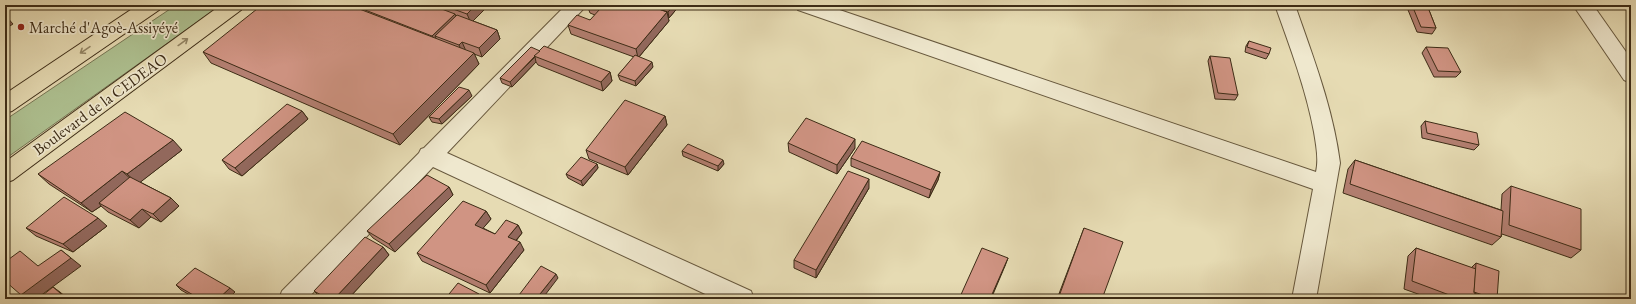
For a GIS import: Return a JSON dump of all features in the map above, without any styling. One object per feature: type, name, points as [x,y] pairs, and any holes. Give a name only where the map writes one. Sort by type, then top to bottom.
[{"type":"main road","points":[[5,105],[152,5]]},
{"type":"main road","name":"Boulevard de la CEDEAO","points":[[5,174],[234,5]]},
{"type":"street","points":[[291,299],[429,155],[577,5]]},
{"type":"street","points":[[805,5],[1325,184]]},
{"type":"street","points":[[1285,5],[1317,99],[1327,141],[1328,163],[1325,184],[1304,299]]},
{"type":"street","points":[[1583,5],[1631,75]]},
{"type":"street","points":[[429,155],[742,299]]},
{"type":"green space","points":[[176,5],[221,5],[5,159],[5,120]]},
{"type":"building","points":[[262,5],[349,5],[474,53],[393,134],[203,52]]},
{"type":"building","points":[[364,5],[431,5],[455,14],[432,36],[360,8]]},
{"type":"building","points":[[442,5],[476,5],[467,14]]},
{"type":"building","points":[[590,5],[647,5],[667,12],[636,49],[568,25],[577,15],[590,20],[600,9]]},
{"type":"building","points":[[659,5],[674,5],[668,12],[656,8]]},
{"type":"building","points":[[1412,5],[1427,5],[1436,28],[1421,27]]},
{"type":"building","points":[[457,15],[497,30],[479,48],[462,42],[459,45],[435,36]]},
{"type":"building","points":[[1249,41],[1271,48],[1269,54],[1247,47]]},
{"type":"building","points":[[544,46],[610,72],[601,82],[534,56]]},
{"type":"building","points":[[531,47],[540,51],[510,82],[500,78]]},
{"type":"building","points":[[1426,47],[1448,48],[1461,72],[1438,71]]},
{"type":"building","points":[[635,55],[652,62],[635,81],[618,75]]},
{"type":"building","points":[[1210,56],[1230,58],[1238,95],[1218,93]]},
{"type":"building","points":[[459,87],[469,90],[439,119],[429,117]]},
{"type":"building","points":[[625,100],[665,116],[625,167],[586,150]]},
{"type":"building","points":[[287,104],[302,111],[235,168],[222,160]]},
{"type":"building","points":[[125,112],[173,140],[127,174],[122,171],[81,203],[38,174]]},
{"type":"building","points":[[806,118],[855,139],[837,165],[788,143]]},
{"type":"building","points":[[1425,121],[1477,133],[1479,145],[1427,133]]},
{"type":"building","points":[[862,141],[940,172],[931,190],[851,158]]},
{"type":"building","points":[[688,144],[723,160],[718,166],[682,151]]},
{"type":"building","points":[[581,157],[597,164],[581,181],[566,174]]},
{"type":"building","points":[[1355,160],[1503,211],[1501,237],[1350,184]]},
{"type":"building","points":[[848,171],[869,179],[816,270],[794,260]]},
{"type":"building","points":[[427,175],[449,187],[389,244],[367,231]]},
{"type":"building","points":[[130,177],[171,198],[153,214],[142,209],[130,220],[99,203]]},
{"type":"building","points":[[1511,186],[1581,209],[1581,250],[1509,225]]},
{"type":"building","points":[[64,197],[98,218],[63,244],[26,228]]},
{"type":"building","points":[[463,201],[486,211],[475,225],[495,234],[506,220],[518,225],[508,237],[520,242],[486,285],[417,253]]},
{"type":"building","points":[[1084,228],[1123,242],[1102,299],[1058,299]]},
{"type":"building","points":[[365,237],[383,247],[334,299],[328,299],[314,291]]},
{"type":"building","points":[[982,248],[1008,258],[990,299],[959,299]]},
{"type":"building","points":[[1416,248],[1476,269],[1474,293],[1489,299],[1460,299],[1412,281]]},
{"type":"building","points":[[61,250],[71,258],[21,295],[5,281],[5,262],[20,251],[38,266]]},
{"type":"building","points":[[1476,263],[1499,271],[1497,299],[1474,292]]},
{"type":"building","points":[[541,266],[556,274],[536,299],[516,299]]},
{"type":"building","points":[[195,268],[230,288],[218,299],[200,299],[176,285]]},
{"type":"building","points":[[458,283],[479,294],[474,299],[445,299]]},
{"type":"building","points":[[53,287],[67,299],[38,299]]},
{"type":"place","name":"Marché d'Agoè-Assiyéyé","points":[[21,27]]}]
